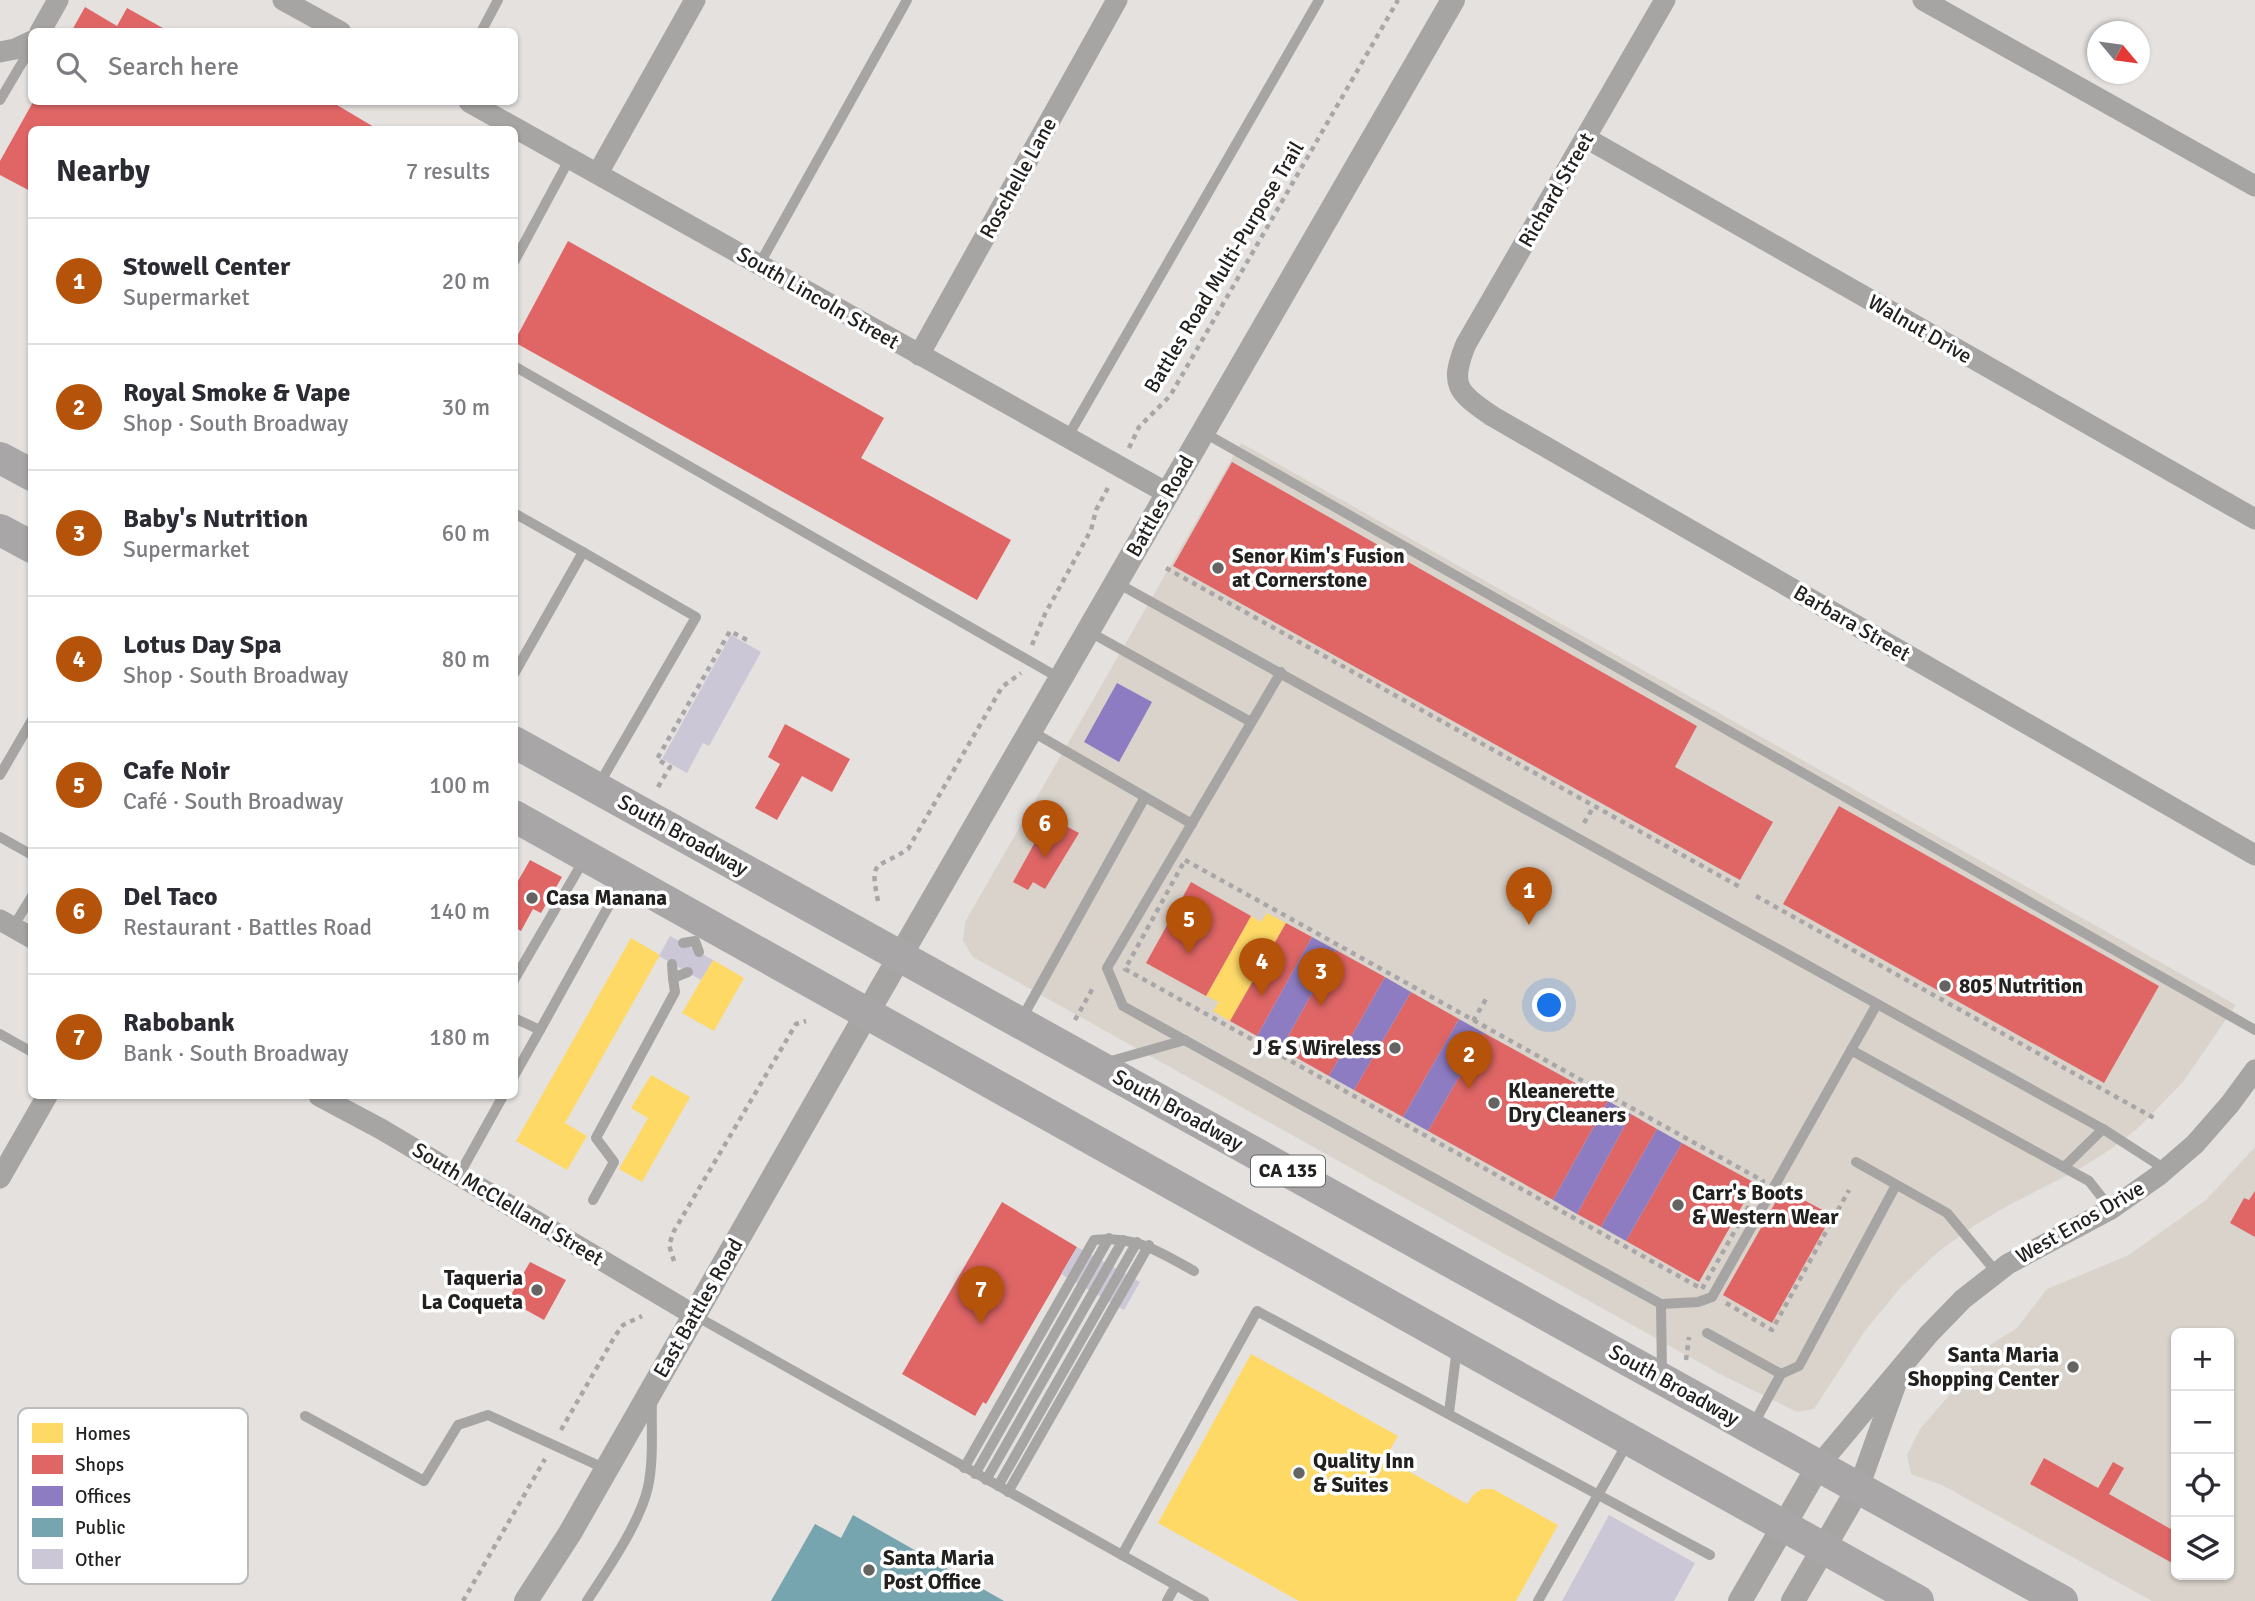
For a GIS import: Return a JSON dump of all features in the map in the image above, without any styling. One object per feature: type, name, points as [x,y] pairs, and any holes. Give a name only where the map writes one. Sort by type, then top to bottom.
[{"type":"main road","points":[[0,458],[28,473]]},
{"type":"main road","points":[[0,530],[28,545]]},
{"type":"main road","name":"South Broadway","points":[[518,744],[2062,1601]]},
{"type":"main road","points":[[518,818],[625,877],[695,940],[867,1013],[1918,1601]]},
{"type":"street","points":[[42,28],[58,0]]},
{"type":"street","points":[[285,0],[334,28]]},
{"type":"street","points":[[598,173],[695,0]]},
{"type":"street","name":"Roschelle Lane","points":[[919,355],[1116,0]]},
{"type":"street","name":"Battles Road","points":[[867,1013],[1454,0]]},
{"type":"street","name":"Richard Street","points":[[1457,383],[1459,361],[1466,344],[1665,0]]},
{"type":"street","points":[[1923,0],[2255,186]]},
{"type":"street","points":[[0,51],[28,45]]},
{"type":"street","name":"South Lincoln Street","points":[[474,105],[512,126]]},
{"type":"street","name":"South Lincoln Street","points":[[518,129],[1167,493]]},
{"type":"street","name":"Walnut Drive","points":[[1586,138],[2255,519]]},
{"type":"street","name":"Barbara Street","points":[[1457,383],[1468,400],[1492,416],[2255,855]]},
{"type":"street","name":"East Battles Road","points":[[526,1601],[570,1534],[867,1013]]},
{"type":"street","name":"West Enos Drive","points":[[1819,1465],[1929,1334],[1963,1299],[2008,1264],[2111,1209],[2165,1169],[2195,1144],[2255,1070]]},
{"type":"street","points":[[0,1178],[45,1099]]},
{"type":"street","name":"South McClelland Street","points":[[324,1099],[459,1175],[694,1315]]},
{"type":"street","name":"West Enos Drive","points":[[1859,1488],[1901,1370]]},
{"type":"street","points":[[1740,1601],[1819,1465]]},
{"type":"street","points":[[1793,1601],[1859,1488]]},
{"type":"lane","points":[[483,28],[498,0]]},
{"type":"lane","points":[[760,265],[907,0]]},
{"type":"lane","points":[[1067,438],[1319,0]]},
{"type":"lane","points":[[0,100],[28,51]]},
{"type":"lane","points":[[518,255],[570,158]]},
{"type":"lane","points":[[518,368],[1061,679]]},
{"type":"lane","points":[[1203,432],[2255,1030]]},
{"type":"lane","points":[[518,515],[696,617],[597,788]]},
{"type":"lane","points":[[518,667],[583,552]]},
{"type":"lane","points":[[1116,582],[2102,1129],[2165,1169]]},
{"type":"lane","points":[[1088,631],[1251,722]]},
{"type":"lane","points":[[1281,673],[1107,968],[1123,1006],[1661,1304],[1698,1302],[1712,1297],[1877,1004]]},
{"type":"lane","points":[[0,775],[28,727]]},
{"type":"lane","points":[[1031,731],[1192,824]]},
{"type":"lane","points":[[1020,1023],[1145,797]]},
{"type":"lane","points":[[0,837],[28,853]]},
{"type":"lane","points":[[518,973],[586,856]]},
{"type":"lane","points":[[518,1069],[625,877]]},
{"type":"lane","points":[[15,928],[28,904]]},
{"type":"lane","points":[[593,1200],[614,1162],[596,1138],[675,992],[672,964]]},
{"type":"lane","points":[[673,978],[688,972]]},
{"type":"lane","points":[[518,1020],[540,1030]]},
{"type":"lane","points":[[0,1034],[28,1050]]},
{"type":"lane","points":[[1096,1065],[1185,1040]]},
{"type":"lane","points":[[1851,1050],[2089,1181],[2111,1209]]},
{"type":"lane","points":[[459,1175],[501,1099]]},
{"type":"lane","points":[[2064,1167],[2102,1129]]},
{"type":"lane","points":[[1856,1162],[1947,1213],[1997,1273]]},
{"type":"lane","points":[[1752,1428],[1781,1374],[1799,1366],[1896,1185]]},
{"type":"lane","points":[[970,1471],[1109,1238],[1149,1245],[1194,1271]]},
{"type":"lane","points":[[986,1480],[1123,1240]]},
{"type":"lane","points":[[1003,1489],[1138,1242]]},
{"type":"lane","points":[[1003,1489],[1149,1245]]},
{"type":"lane","points":[[1661,1304],[1662,1378]]},
{"type":"lane","points":[[1122,1555],[1257,1311],[1710,1556]]},
{"type":"lane","points":[[694,1315],[1204,1601]]},
{"type":"lane","points":[[1707,1333],[1781,1374]]},
{"type":"lane","points":[[1448,1413],[1458,1344]]},
{"type":"lane","points":[[587,1601],[629,1530],[647,1490],[653,1387]]},
{"type":"lane","points":[[305,1416],[424,1481],[457,1425],[488,1415],[607,1469]]},
{"type":"lane","points":[[1538,1601],[1629,1440]]},
{"type":"lane","points":[[1167,1601],[1176,1585]]},
{"type":"path","name":"Battles Road Multi-Purpose Trail","points":[[878,901],[873,877],[877,866],[908,849],[1003,687],[1022,672],[1045,614],[1091,530],[1096,510],[1139,427],[1170,396],[1398,0]]},
{"type":"path","points":[[1166,568],[1740,887]]},
{"type":"path","points":[[659,787],[670,767],[657,759],[730,631],[747,640]]},
{"type":"path","points":[[1582,827],[1594,806]]},
{"type":"path","points":[[1125,969],[1702,1289],[1763,1181],[1185,860]]},
{"type":"path","points":[[1756,896],[2154,1118]]},
{"type":"path","points":[[1075,1020],[1094,986]]},
{"type":"path","points":[[1474,1021],[1486,999]]},
{"type":"path","points":[[674,1261],[669,1245],[674,1231],[796,1024],[806,1021]]},
{"type":"path","points":[[1722,1301],[1772,1330],[1849,1190]]},
{"type":"shaded area","points":[[1241,443],[2236,1005],[2183,1082],[2138,1128],[2076,1171],[2009,1205],[1938,1252],[1901,1287],[1864,1332],[1814,1409],[1797,1412],[1720,1374],[973,957],[963,941],[965,922]]},
{"type":"shaded area","name":"Santa Maria Shopping Center","points":[[2255,1147],[2255,1601],[2152,1601],[1942,1485],[1911,1474],[1907,1455],[1920,1429],[1959,1384],[1982,1350],[2017,1328],[2047,1289],[2129,1255],[2206,1200]]},
{"type":"building: Homes","points":[[1267,913],[1286,923],[1230,1021],[1213,1011],[1219,1002],[1206,996],[1251,916],[1261,922]]},
{"type":"building: Homes","points":[[631,938],[660,955],[565,1123],[587,1136],[567,1170],[516,1141]]},
{"type":"building: Homes","points":[[713,960],[744,978],[714,1031],[682,1013]]},
{"type":"building: Homes","points":[[651,1075],[690,1097],[642,1182],[619,1169],[648,1118],[631,1108]]},
{"type":"building: Homes","name":"Quality Inn & Suites","points":[[1251,1354],[1398,1436],[1385,1458],[1467,1504],[1474,1494],[1482,1489],[1493,1489],[1558,1525],[1516,1601],[1299,1601],[1158,1523]]},
{"type":"building: Shops","points":[[85,7],[117,26],[127,8],[163,28],[73,28]]},
{"type":"building: Shops","points":[[31,105],[337,105],[372,126],[28,126],[28,190],[0,175],[0,161]]},
{"type":"building: Shops","points":[[568,241],[884,418],[861,458],[1011,540],[977,600],[518,344],[518,335]]},
{"type":"building: Shops","points":[[1232,462],[1697,726],[1675,767],[1773,822],[1740,880],[1173,566]]},
{"type":"building: Shops","points":[[785,724],[850,759],[832,792],[802,776],[777,820],[755,808],[780,764],[768,757]]},
{"type":"building: Shops","points":[[1839,806],[2159,986],[2104,1083],[1783,904]]},
{"type":"building: Shops","points":[[1049,817],[1079,833],[1045,889],[1033,882],[1028,890],[1013,882]]},
{"type":"building: Shops","name":"Casa Manana","points":[[530,860],[562,877],[541,913],[533,909],[521,931],[518,929],[518,881]]},
{"type":"building: Shops","points":[[1191,882],[1251,916],[1206,996],[1146,963]]},
{"type":"building: Shops","points":[[1286,923],[1312,937],[1257,1036],[1230,1021]]},
{"type":"building: Shops","points":[[1336,950],[1385,977],[1329,1076],[1281,1049]]},
{"type":"building: Shops","points":[[1411,992],[1459,1019],[1403,1117],[1354,1090]]},
{"type":"building: Shops","points":[[1484,1033],[1608,1101],[1553,1200],[1428,1131]]},
{"type":"building: Shops","points":[[1631,1114],[1657,1129],[1601,1227],[1577,1214]]},
{"type":"building: Shops","name":"Carr's Boots & Western Wear","points":[[1682,1143],[1755,1183],[1699,1282],[1626,1241]]},
{"type":"building: Shops","points":[[1783,1189],[1832,1215],[1772,1323],[1723,1295]]},
{"type":"building: Shops","points":[[2255,1191],[2255,1237],[2230,1223],[2244,1198],[2249,1200]]},
{"type":"building: Shops","points":[[1002,1202],[1077,1247],[986,1404],[983,1402],[975,1416],[902,1374]]},
{"type":"building: Shops","name":"Taqueria La Coqueta","points":[[530,1262],[566,1280],[544,1320],[508,1300]]},
{"type":"building: Shops","points":[[2044,1458],[2098,1488],[2113,1462],[2124,1468],[2109,1494],[2171,1529],[2171,1562],[2030,1484]]},
{"type":"building: Offices","points":[[1117,683],[1152,702],[1119,762],[1084,742]]},
{"type":"building: Offices","points":[[1312,937],[1336,950],[1281,1049],[1257,1036]]},
{"type":"building: Offices","points":[[1385,977],[1411,992],[1354,1090],[1329,1076]]},
{"type":"building: Offices","points":[[1459,1019],[1484,1033],[1428,1131],[1403,1117]]},
{"type":"building: Offices","points":[[1608,1101],[1631,1114],[1577,1214],[1553,1200]]},
{"type":"building: Offices","points":[[1657,1129],[1682,1143],[1626,1241],[1601,1227]]},
{"type":"building: Public","name":"Santa Maria Post Office","points":[[853,1515],[1004,1601],[771,1601],[815,1524],[841,1538]]},
{"type":"building: Other","points":[[731,635],[761,652],[709,746],[703,743],[687,773],[662,759]]},
{"type":"building: Other","points":[[670,936],[713,960],[701,980],[659,956]]},
{"type":"building: Other","points":[[1077,1247],[1140,1282],[1124,1310],[1061,1274]]},
{"type":"building: Other","points":[[1609,1515],[1695,1563],[1674,1601],[1562,1601]]},
{"type":"place","name":"Senor Kim's Fusion at Cornerstone","points":[[1218,568]]},
{"type":"place","name":"Del Taco","points":[[1045,858]]},
{"type":"place","name":"Casa Manana","points":[[532,898]]},
{"type":"place","name":"Stowell Center","points":[[1529,925]]},
{"type":"place","name":"Cafe Noir","points":[[1189,954]]},
{"type":"place","name":"805 Nutrition","points":[[1945,986]]},
{"type":"place","name":"Lotus Day Spa","points":[[1262,996]]},
{"type":"place","name":"Baby's Nutrition","points":[[1321,1006]]},
{"type":"place","name":"J & S Wireless","points":[[1395,1048]]},
{"type":"place","name":"Royal Smoke & Vape","points":[[1469,1089]]},
{"type":"place","name":"Kleanerette Dry Cleaners","points":[[1494,1103]]},
{"type":"place","name":"Carr's Boots & Western Wear","points":[[1678,1205]]},
{"type":"place","name":"Taqueria La Coqueta","points":[[537,1290]]},
{"type":"place","name":"Rabobank","points":[[981,1324]]},
{"type":"place","name":"Santa Maria Shopping Center","points":[[2073,1367]]},
{"type":"place","name":"Quality Inn & Suites","points":[[1299,1473]]},
{"type":"place","name":"Santa Maria Post Office","points":[[869,1570]]}]
